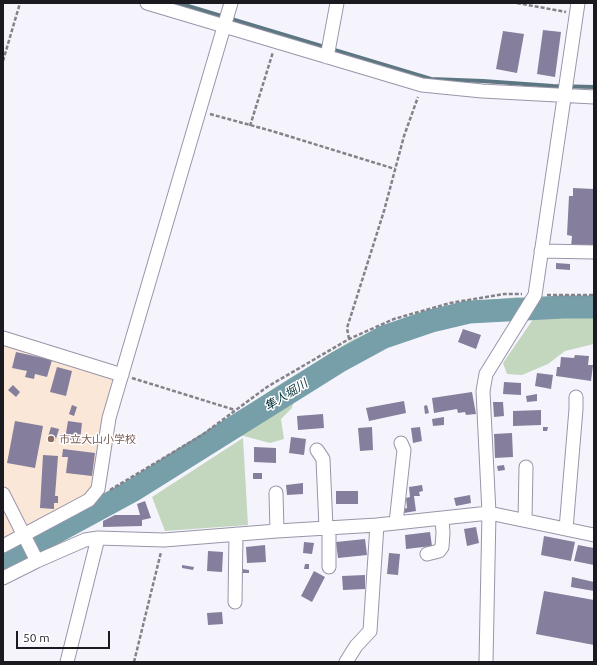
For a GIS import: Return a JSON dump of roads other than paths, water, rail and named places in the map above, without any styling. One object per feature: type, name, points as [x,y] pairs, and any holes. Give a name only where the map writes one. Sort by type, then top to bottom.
[{"type":"street","points":[[147,3],[422,85],[482,91],[594,96]]},
{"type":"street","points":[[3,546],[89,500],[98,489],[109,418],[231,3]]},
{"type":"street","points":[[327,57],[336,3]]},
{"type":"street","points":[[486,662],[489,513],[482,392],[486,374],[534,295],[566,95],[578,8]]},
{"type":"street","points":[[541,251],[594,252]]},
{"type":"street","points":[[3,338],[122,375]]},
{"type":"street","points":[[566,529],[576,397]]},
{"type":"street","points":[[396,523],[404,450],[401,443]]},
{"type":"street","points":[[317,450],[323,459],[329,567]]},
{"type":"street","points":[[525,520],[526,467]]},
{"type":"street","points":[[276,493],[277,531]]},
{"type":"street","points":[[5,502],[36,558]]},
{"type":"street","points":[[3,578],[36,558],[85,540],[98,538],[164,540],[377,525],[489,513],[594,535]]},
{"type":"street","points":[[427,554],[439,551],[442,548],[442,518]]},
{"type":"street","points":[[346,662],[356,646],[370,631],[377,525]]},
{"type":"street","points":[[235,602],[236,534]]},
{"type":"street","points":[[67,662],[98,538]]},
{"type":"waterway","points":[[178,3],[431,79],[594,87]]},
{"type":"waterway","name":"隼人堀川","points":[[3,561],[132,491],[338,362],[384,337],[431,321],[469,312],[563,307],[594,307]]},
{"type":"place","name":"市立大山小学校","points":[[51,439]]}]
